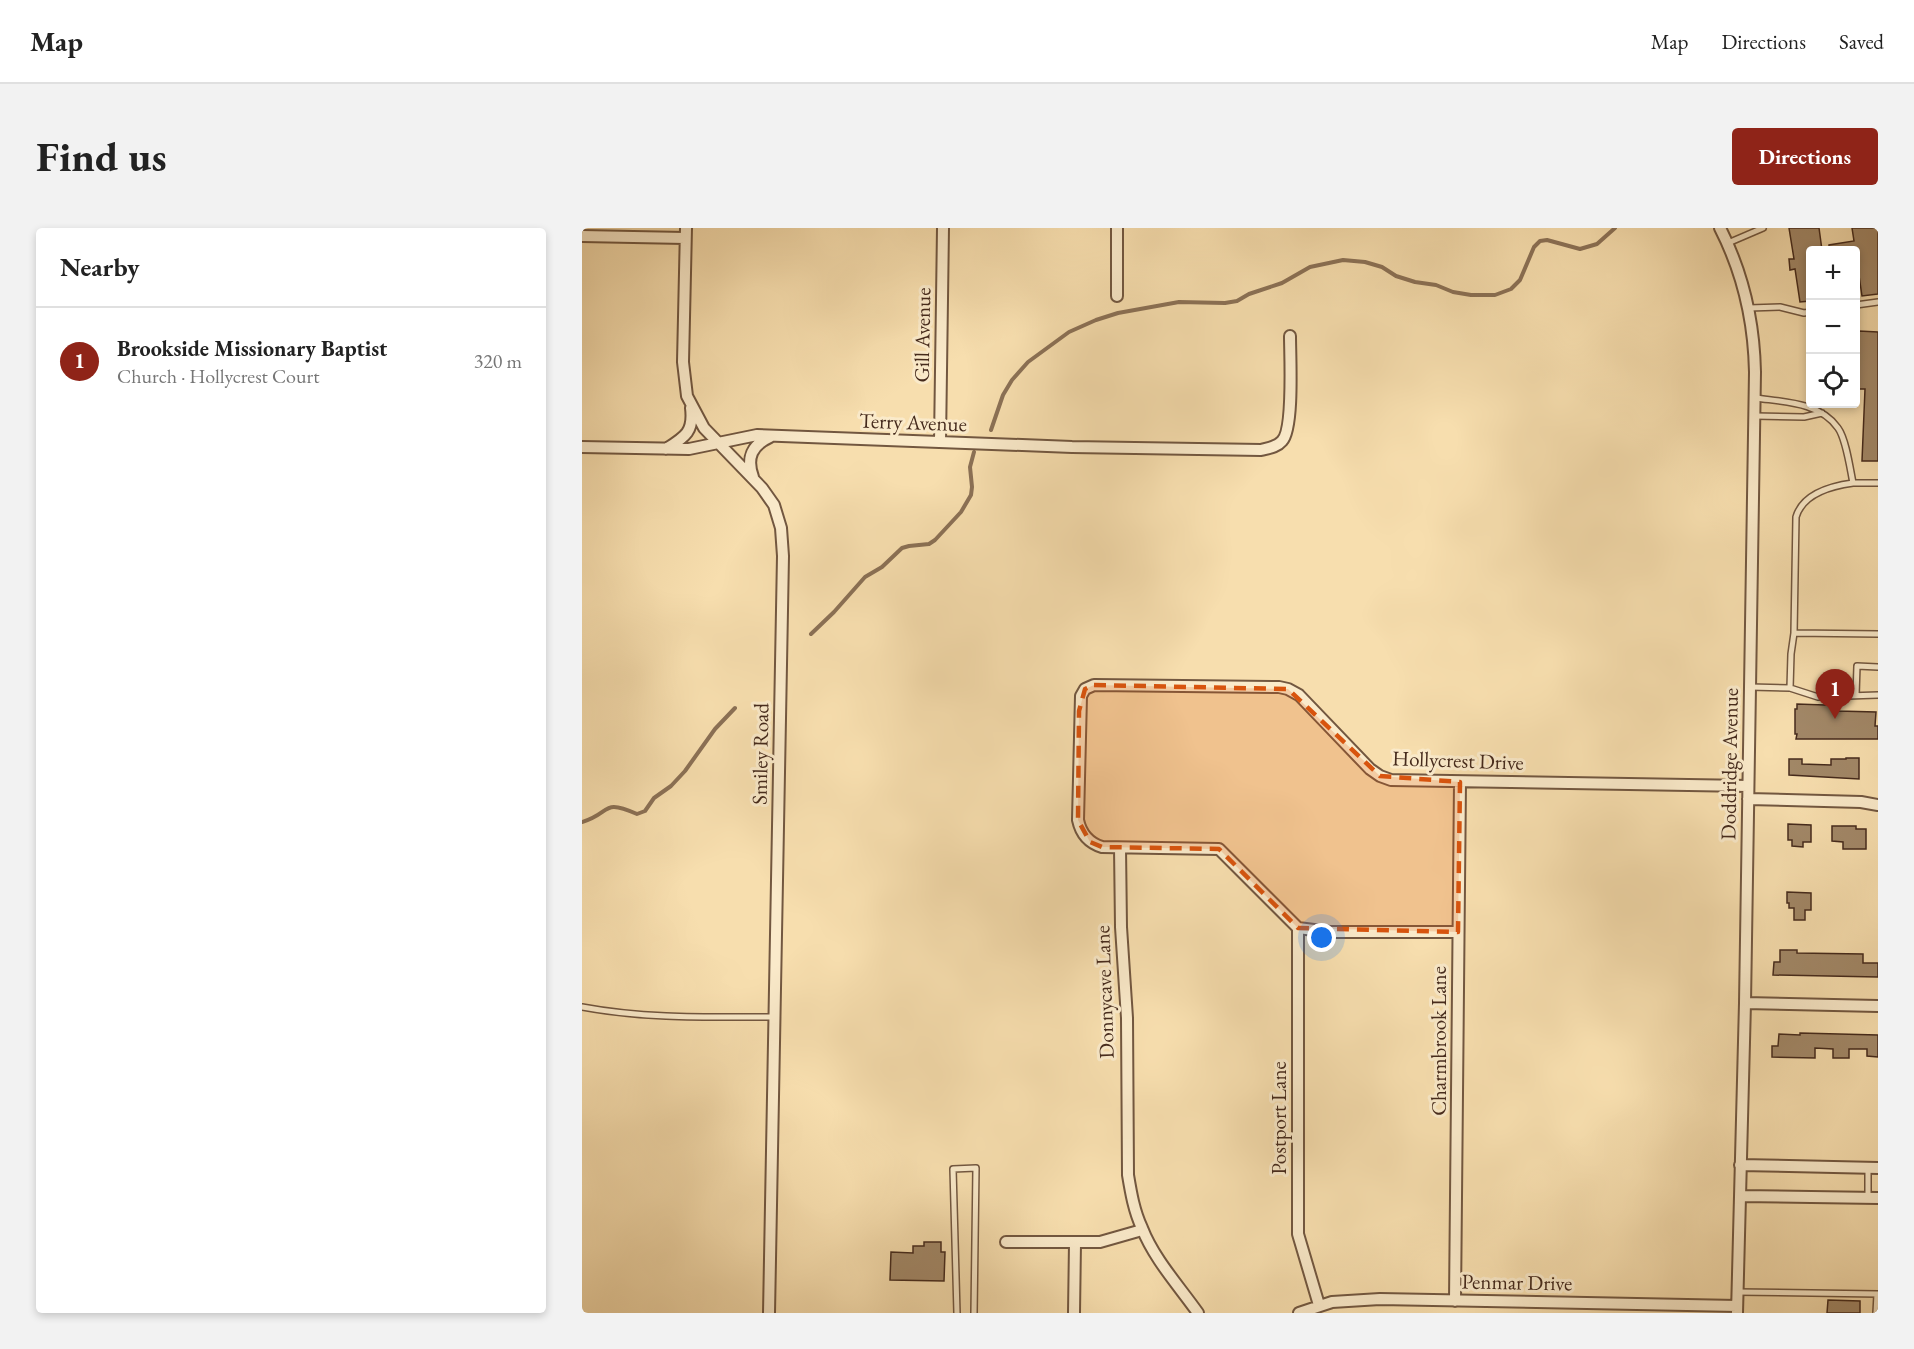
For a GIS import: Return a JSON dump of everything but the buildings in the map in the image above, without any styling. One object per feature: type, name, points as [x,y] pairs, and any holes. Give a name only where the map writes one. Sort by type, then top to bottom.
[{"type":"street","name":"Gill Avenue","points":[[940,442],[943,228]]},
{"type":"street","points":[[1117,228],[1117,296]]},
{"type":"street","name":"Doddridge Avenue","points":[[1720,228],[1728,243],[1749,308],[1755,349],[1756,398],[1737,1309]]},
{"type":"street","points":[[582,236],[686,233]]},
{"type":"street","name":"Smiley Road","points":[[686,233],[683,362],[685,387],[691,405],[704,428],[754,480],[774,506],[781,528],[783,556],[769,1313]]},
{"type":"street","name":"Terry Avenue","points":[[582,447],[689,449],[758,435],[1072,447],[1245,450],[1272,448],[1281,443],[1286,435],[1289,421],[1290,336]]},
{"type":"street","points":[[666,449],[686,436],[693,421],[691,405]]},
{"type":"street","points":[[754,480],[750,468],[752,451],[758,442],[771,436]]},
{"type":"street","name":"Hollycrest Drive","points":[[1120,848],[1102,847],[1090,842],[1082,834],[1078,820],[1080,704],[1085,689],[1094,685],[1279,687],[1288,689],[1299,695],[1370,769],[1380,776],[1403,782],[1748,786]]},
{"type":"street","name":"Charmbrook Lane","points":[[1455,1301],[1460,782]]},
{"type":"street","points":[[1748,799],[1861,802],[1878,805]]},
{"type":"street","points":[[1120,848],[1219,849],[1298,928],[1330,932],[1458,932]]},
{"type":"street","name":"Donnycave Lane","points":[[1120,848],[1121,927],[1127,1018],[1128,1174],[1131,1196],[1142,1230],[1153,1250],[1198,1313]]},
{"type":"street","name":"Postport Lane","points":[[1298,928],[1298,1234],[1319,1305]]},
{"type":"street","points":[[1745,1003],[1878,1006]]},
{"type":"street","points":[[1740,1165],[1873,1167]]},
{"type":"street","points":[[1740,1196],[1873,1198]]},
{"type":"street","points":[[1006,1242],[1075,1243],[1112,1240],[1142,1230]]},
{"type":"street","points":[[1074,1313],[1075,1243]]},
{"type":"street","name":"Penmar Drive","points":[[1299,1313],[1319,1305],[1380,1299],[1737,1309]]},
{"type":"lane","points":[[1728,243],[1763,228]]},
{"type":"lane","points":[[1860,304],[1878,302]]},
{"type":"lane","points":[[1749,308],[1773,306],[1806,313]]},
{"type":"lane","points":[[1756,398],[1798,403],[1829,418],[1839,429],[1853,483]]},
{"type":"lane","points":[[1755,416],[1804,417],[1822,413]]},
{"type":"lane","points":[[1790,688],[1798,509],[1809,497],[1829,488],[1853,483],[1878,483]]},
{"type":"lane","points":[[1794,633],[1878,634]]},
{"type":"lane","points":[[1856,695],[1857,666],[1878,667]]},
{"type":"lane","points":[[1750,687],[1790,688],[1818,697],[1878,695]]},
{"type":"lane","points":[[582,1007],[614,1013],[690,1017],[775,1017]]},
{"type":"lane","points":[[1873,1167],[1873,1198]]},
{"type":"lane","points":[[957,1313],[953,1168],[976,1168],[974,1313]]},
{"type":"lane","points":[[1737,1292],[1877,1294],[1876,1313]]},
{"type":"highlighted area","points":[[1094,685],[1288,689],[1380,776],[1460,782],[1458,932],[1298,928],[1219,849],[1102,847],[1090,842],[1078,820],[1079,711],[1085,689]]},
{"type":"waterway","points":[[991,430],[1003,395],[1012,380],[1028,362],[1069,332],[1096,320],[1118,313],[1179,302],[1237,301],[1249,294],[1282,283],[1310,267],[1343,260],[1365,262],[1382,267],[1396,276],[1436,285],[1453,292],[1495,295],[1511,289],[1520,280],[1534,247],[1540,241],[1547,240],[1580,249],[1597,244],[1615,228]]},
{"type":"waterway","points":[[811,634],[865,577],[882,567],[902,548],[929,544],[935,540],[961,512],[971,495],[970,467],[974,452]]},
{"type":"waterway","points":[[582,822],[612,807],[626,809],[637,814],[645,811],[654,798],[671,786],[685,771],[715,729],[735,708]]},
{"type":"place","name":"Brookside Missionary Baptist","points":[[1835,719]]}]
